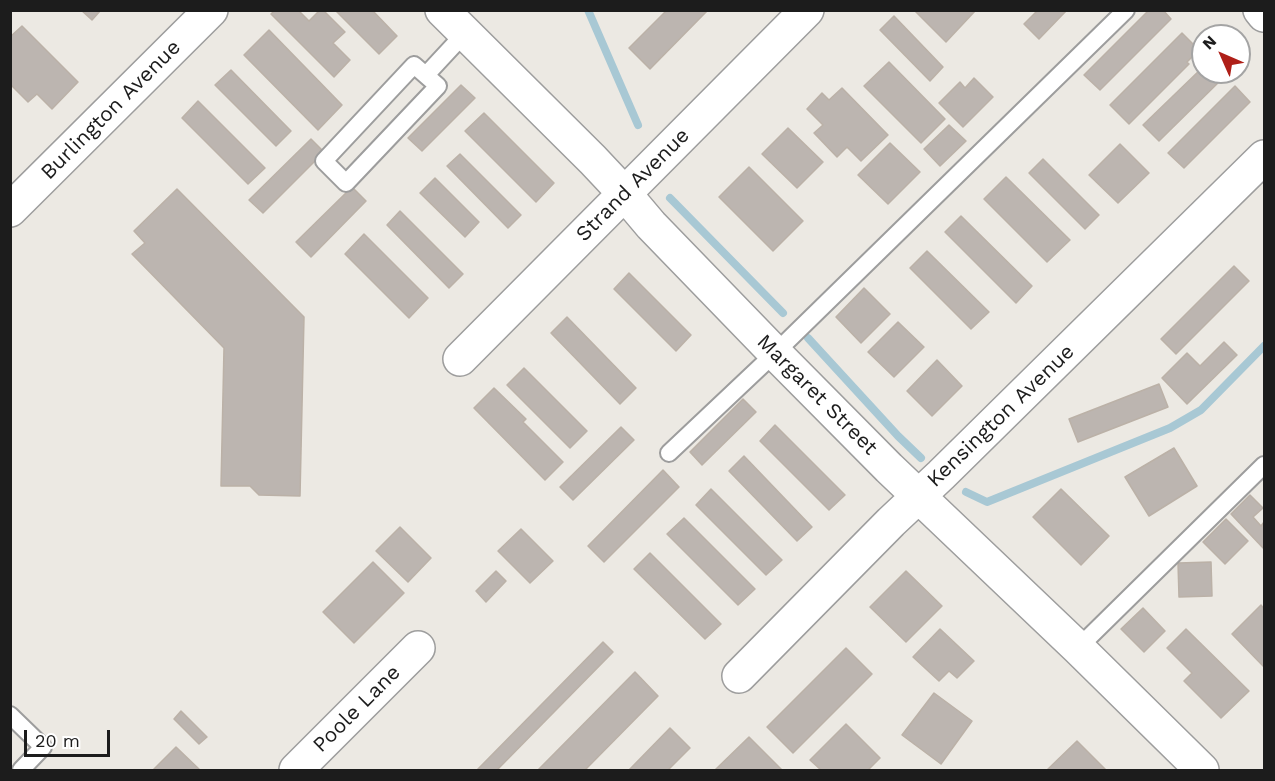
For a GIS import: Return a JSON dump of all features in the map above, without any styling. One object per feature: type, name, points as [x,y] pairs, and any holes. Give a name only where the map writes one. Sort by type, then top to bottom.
[{"type":"street","name":"Burlington Avenue","points":[[10,210],[211,10]]},
{"type":"street","name":"Margaret Street","points":[[442,10],[593,160],[651,225],[775,353],[918,496],[1078,648],[1202,771]]},
{"type":"street","name":"Strand Avenue","points":[[460,359],[807,10]]},
{"type":"street","points":[[1260,10],[1264,15]]},
{"type":"street","name":"Kensington Avenue","points":[[739,676],[918,496],[1264,157]]},
{"type":"street","name":"Poole Lane","points":[[296,771],[418,648]]},
{"type":"lane","points":[[669,453],[775,353],[1126,10]]},
{"type":"lane","points":[[426,75],[465,33]]},
{"type":"lane","points":[[414,65],[426,75],[438,86],[346,183],[324,161],[414,65]]},
{"type":"lane","points":[[1078,648],[1264,465]]},
{"type":"lane","points":[[10,715],[44,747],[21,771]]},
{"type":"building","points":[[81,10],[101,10],[92,20]]},
{"type":"building","points":[[275,10],[298,10],[309,21],[320,10],[323,10],[345,32],[333,43],[350,60],[334,77],[271,14]]},
{"type":"building","points":[[335,10],[372,10],[397,36],[379,54]]},
{"type":"building","points":[[667,10],[708,10],[650,69],[629,48]]},
{"type":"building","points":[[914,10],[976,10],[946,42]]},
{"type":"building","points":[[1038,10],[1067,10],[1039,39],[1024,24]]},
{"type":"building","points":[[1149,10],[1163,10],[1171,19],[1100,90],[1084,75]]},
{"type":"building","points":[[894,16],[943,67],[930,81],[880,30]]},
{"type":"building","points":[[22,26],[78,82],[52,109],[37,94],[28,102],[10,84],[10,37]]},
{"type":"building","points":[[269,30],[342,105],[318,130],[244,55]]},
{"type":"building","points":[[1182,33],[1191,42],[1191,58],[1187,62],[1189,64],[1129,124],[1110,105]]},
{"type":"building","points":[[889,62],[945,119],[921,143],[864,86]]},
{"type":"building","points":[[231,70],[291,131],[276,146],[215,85]]},
{"type":"building","points":[[974,78],[993,97],[963,127],[939,103],[960,82],[965,88]]},
{"type":"building","points":[[1191,79],[1191,84],[1217,84],[1159,141],[1143,125]]},
{"type":"building","points":[[461,85],[475,98],[422,151],[408,138]]},
{"type":"building","points":[[1235,86],[1250,102],[1184,168],[1168,153]]},
{"type":"building","points":[[842,88],[888,135],[861,161],[847,147],[837,157],[814,133],[823,125],[807,109],[822,93],[829,100]]},
{"type":"building","points":[[198,101],[265,168],[248,184],[182,118]]},
{"type":"building","points":[[484,113],[554,183],[536,202],[465,131]]},
{"type":"building","points":[[949,125],[966,141],[940,166],[924,149]]},
{"type":"building","points":[[788,128],[823,162],[797,188],[762,154]]},
{"type":"building","points":[[311,139],[324,152],[263,213],[249,200]]},
{"type":"building","points":[[890,143],[920,172],[888,204],[858,175]]},
{"type":"building","points":[[1120,144],[1149,173],[1118,203],[1089,175]]},
{"type":"building","points":[[460,154],[521,215],[508,228],[447,166]]},
{"type":"building","points":[[1043,159],[1099,215],[1085,229],[1029,173]]},
{"type":"building","points":[[749,167],[803,221],[773,251],[719,197]]},
{"type":"building","points":[[1006,177],[1070,240],[1047,262],[984,199]]},
{"type":"building","points":[[435,178],[479,222],[465,237],[420,193]]},
{"type":"building","points":[[352,187],[366,201],[311,257],[296,242]]},
{"type":"building","points":[[177,189],[304,317],[300,496],[259,495],[250,486],[221,486],[224,348],[132,254],[145,243],[134,231]]},
{"type":"building","points":[[400,211],[463,274],[449,288],[387,225]]},
{"type":"building","points":[[961,216],[1032,286],[1016,303],[945,232]]},
{"type":"building","points":[[364,234],[428,298],[409,318],[345,254]]},
{"type":"building","points":[[927,251],[989,312],[971,329],[910,268]]},
{"type":"building","points":[[1234,266],[1249,281],[1176,354],[1161,339]]},
{"type":"building","points":[[629,273],[691,335],[676,351],[614,289]]},
{"type":"building","points":[[864,288],[890,314],[861,343],[836,317]]},
{"type":"building","points":[[567,317],[636,388],[620,404],[551,333]]},
{"type":"building","points":[[898,322],[924,347],[894,377],[868,352]]},
{"type":"building","points":[[1224,342],[1237,355],[1187,404],[1162,378],[1187,353],[1200,366]]},
{"type":"building","points":[[937,360],[962,386],[932,416],[907,391]]},
{"type":"building","points":[[524,368],[587,431],[570,448],[507,385]]},
{"type":"building","points":[[1159,384],[1168,407],[1078,442],[1069,419]]},
{"type":"building","points":[[494,388],[526,419],[523,422],[563,462],[545,480],[474,408]]},
{"type":"building","points":[[743,399],[756,412],[702,465],[690,452]]},
{"type":"building","points":[[775,425],[845,495],[829,510],[760,441]]},
{"type":"building","points":[[621,427],[634,440],[573,500],[560,487]]},
{"type":"building","points":[[1174,448],[1197,486],[1149,516],[1125,477]]},
{"type":"building","points":[[744,456],[812,527],[797,541],[729,471]]},
{"type":"building","points":[[663,470],[679,487],[604,562],[588,546]]},
{"type":"building","points":[[711,489],[782,560],[766,575],[696,505]]},
{"type":"building","points":[[1061,489],[1109,536],[1081,565],[1033,517]]},
{"type":"building","points":[[1250,495],[1263,508],[1253,517],[1261,526],[1264,522],[1264,549],[1231,514]]},
{"type":"building","points":[[684,518],[755,589],[738,605],[667,534]]},
{"type":"building","points":[[1226,519],[1248,541],[1225,564],[1203,542]]},
{"type":"building","points":[[400,527],[431,558],[408,582],[376,551]]},
{"type":"building","points":[[521,529],[553,561],[530,583],[498,551]]},
{"type":"building","points":[[650,553],[721,624],[705,639],[634,569]]},
{"type":"building","points":[[373,562],[404,593],[354,643],[323,612]]},
{"type":"building","points":[[1211,562],[1212,596],[1179,597],[1178,563]]},
{"type":"building","points":[[496,571],[506,581],[486,602],[476,591]]},
{"type":"building","points":[[906,571],[942,606],[906,642],[870,607]]},
{"type":"building","points":[[1261,605],[1264,609],[1264,667],[1232,634]]},
{"type":"building","points":[[1143,608],[1165,631],[1144,652],[1121,629]]},
{"type":"building","points":[[940,629],[974,661],[957,678],[949,671],[939,681],[913,657]]},
{"type":"building","points":[[1186,629],[1249,691],[1221,718],[1184,681],[1192,673],[1167,648]]},
{"type":"building","points":[[603,642],[613,652],[497,770],[477,770]]},
{"type":"building","points":[[846,648],[872,674],[793,753],[767,727]]},
{"type":"building","points":[[635,672],[658,696],[585,770],[538,770]]},
{"type":"building","points":[[934,693],[972,721],[941,764],[902,735]]},
{"type":"building","points":[[181,711],[207,737],[199,744],[174,719]]},
{"type":"building","points":[[846,724],[880,758],[868,770],[821,770],[810,760]]},
{"type":"building","points":[[670,728],[690,748],[668,770],[629,770]]},
{"type":"building","points":[[749,737],[782,770],[715,770]]},
{"type":"building","points":[[1077,741],[1106,770],[1047,770]]},
{"type":"building","points":[[176,747],[200,770],[153,770]]},
{"type":"waterway","points":[[588,10],[638,125]]},
{"type":"waterway","points":[[670,198],[783,313]]},
{"type":"waterway","points":[[808,338],[921,458]]},
{"type":"waterway","points":[[966,492],[987,502],[1170,428],[1201,410],[1264,346]]}]
